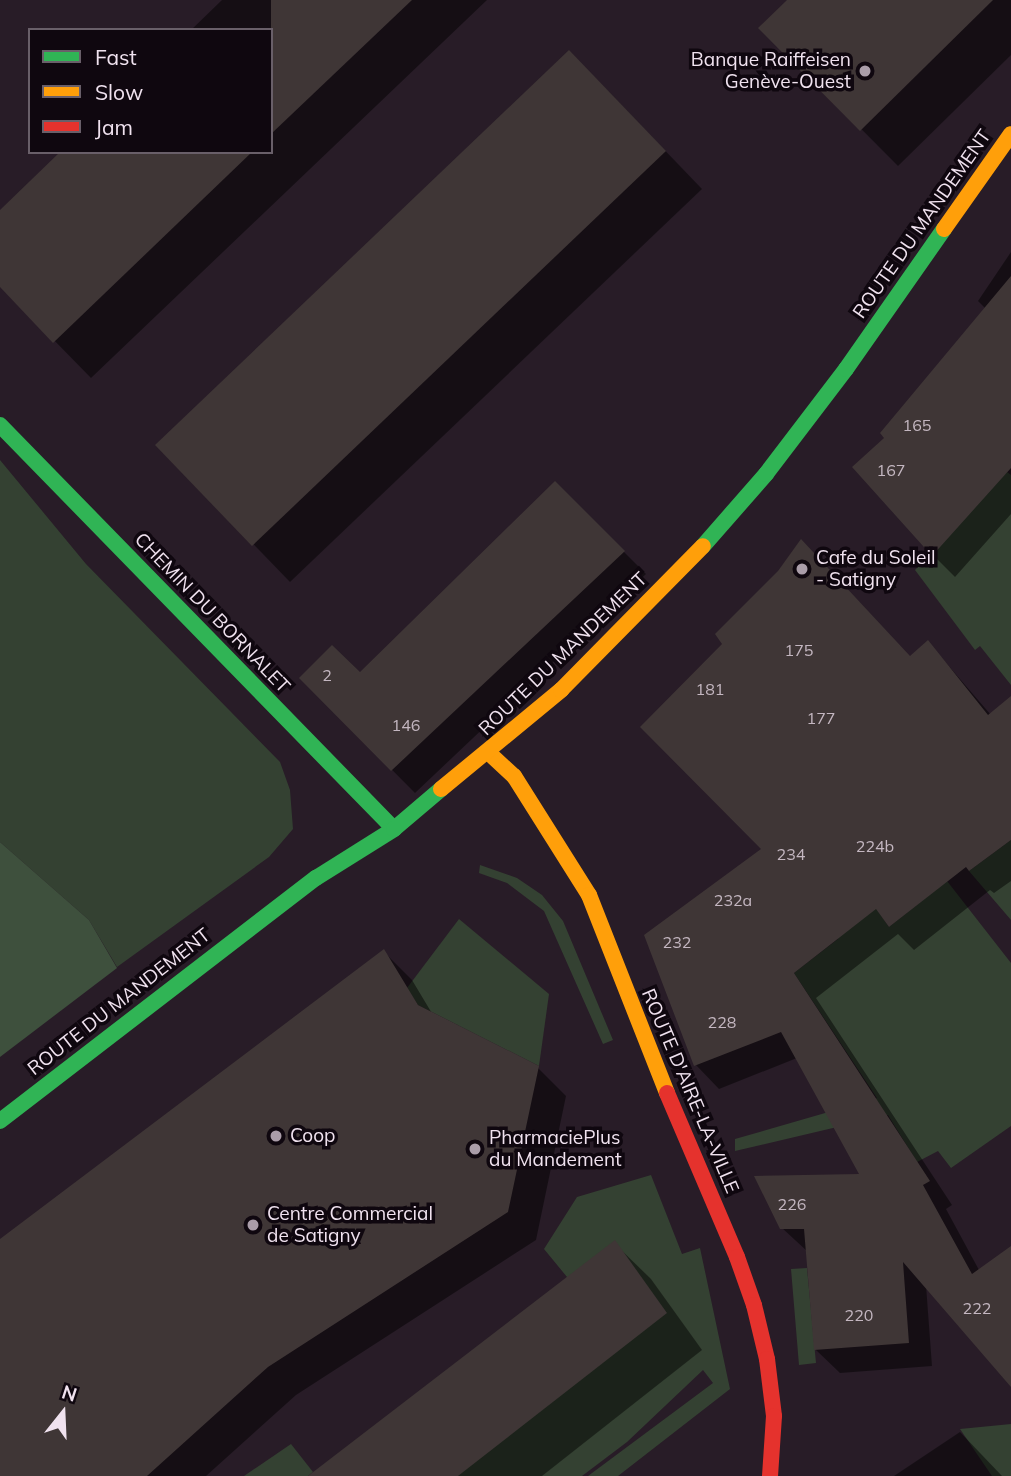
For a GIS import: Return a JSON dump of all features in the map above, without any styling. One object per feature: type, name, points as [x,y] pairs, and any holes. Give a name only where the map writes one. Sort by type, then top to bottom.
[{"type":"street","name":"ROUTE DU MANDEMENT","points":[[0,1121],[316,878],[394,830],[561,690],[727,521],[845,369],[1011,134]]},
{"type":"street","name":"CHEMIN DU BORNALET","points":[[0,425],[394,830]]},
{"type":"street","name":"ROUTE D'AIRE-LA-VILLE","points":[[489,753],[514,776],[589,895],[645,1041],[737,1257],[754,1305],[767,1359],[774,1416],[770,1476]]},
{"type":"green space","points":[[0,460],[86,564],[280,762],[290,790],[293,829],[269,857],[117,967],[89,920],[0,842]]},
{"type":"green space","points":[[1007,472],[1011,475],[1011,685],[980,646],[975,650],[915,570]]},
{"type":"green space","points":[[1011,840],[1011,920],[969,871]]},
{"type":"green space","points":[[0,842],[89,920],[117,968],[0,1057]]},
{"type":"green space","points":[[480,865],[517,878],[542,895],[563,921],[613,1040],[603,1044],[544,911],[507,883],[479,873]]},
{"type":"green space","points":[[854,877],[889,927],[947,881],[1011,963],[1011,1126],[951,1168],[938,1151],[917,1162],[888,1115],[735,1151],[735,1139],[877,1098],[794,973],[838,939],[813,907]]},
{"type":"green space","points":[[459,919],[549,994],[539,1066],[418,1005],[407,988]]},
{"type":"green space","points":[[651,1175],[682,1254],[700,1248],[730,1389],[618,1476],[588,1476],[713,1383],[703,1370],[627,1442],[582,1476],[458,1476],[567,1277],[544,1249],[577,1197]]},
{"type":"green space","points":[[807,1268],[816,1363],[799,1365],[791,1269]]},
{"type":"green space","points":[[1011,1424],[1011,1476],[992,1476],[960,1429]]},
{"type":"green space","points":[[291,1444],[313,1472],[308,1476],[244,1476]]},
{"type":"building","points":[[271,0],[412,0],[273,132]]},
{"type":"building","points":[[787,0],[993,0],[860,131],[758,28]]},
{"type":"building","points":[[569,50],[666,151],[252,546],[155,445]]},
{"type":"building","points":[[58,154],[250,154],[53,343],[0,287],[0,210]]},
{"type":"building","points":[[1011,276],[1011,468],[932,556],[852,467],[884,438],[880,433]]},
{"type":"building","points":[[555,481],[625,551],[391,771],[299,678],[332,645],[360,672]]},
{"type":"building","points":[[801,539],[910,656],[928,640],[988,715],[1011,696],[1011,840],[969,871],[966,867],[889,927],[876,909],[794,973],[930,1181],[923,1185],[972,1274],[1011,1246],[1011,1387],[903,1262],[909,1343],[814,1350],[804,1229],[780,1229],[754,1176],[859,1174],[781,1032],[694,1066],[644,935],[761,849],[640,727],[722,644],[715,634],[778,571]]},
{"type":"building","name":"Centre Commercial de Satigny","points":[[384,949],[418,1005],[539,1066],[508,1212],[268,1367],[147,1476],[0,1476],[0,1239]]},
{"type":"building","points":[[615,1240],[667,1313],[458,1476],[308,1476]]},
{"type":"traffic: fast","points":[[703,546],[766,474],[846,369],[944,229]]},
{"type":"traffic: fast","points":[[0,425],[394,829]]},
{"type":"traffic: fast","points":[[0,1121],[316,878],[394,829],[441,789]]},
{"type":"traffic: slow","points":[[944,229],[1011,134]]},
{"type":"traffic: slow","points":[[441,789],[561,690],[703,546]]},
{"type":"traffic: slow","points":[[489,753],[514,776],[589,895],[667,1093]]},
{"type":"traffic: jam","points":[[667,1093],[737,1257],[754,1305],[767,1359],[774,1416],[770,1476]]},
{"type":"place","name":"Banque Raiffeisen Genève-Ouest","points":[[865,71]]},
{"type":"place","name":"Cafe du Soleil - Satigny","points":[[802,569]]},
{"type":"place","name":"Coop","points":[[276,1136]]},
{"type":"place","name":"PharmaciePlus du Mandement","points":[[475,1149]]},
{"type":"place","name":"Centre Commercial de Satigny","points":[[253,1225]]}]
